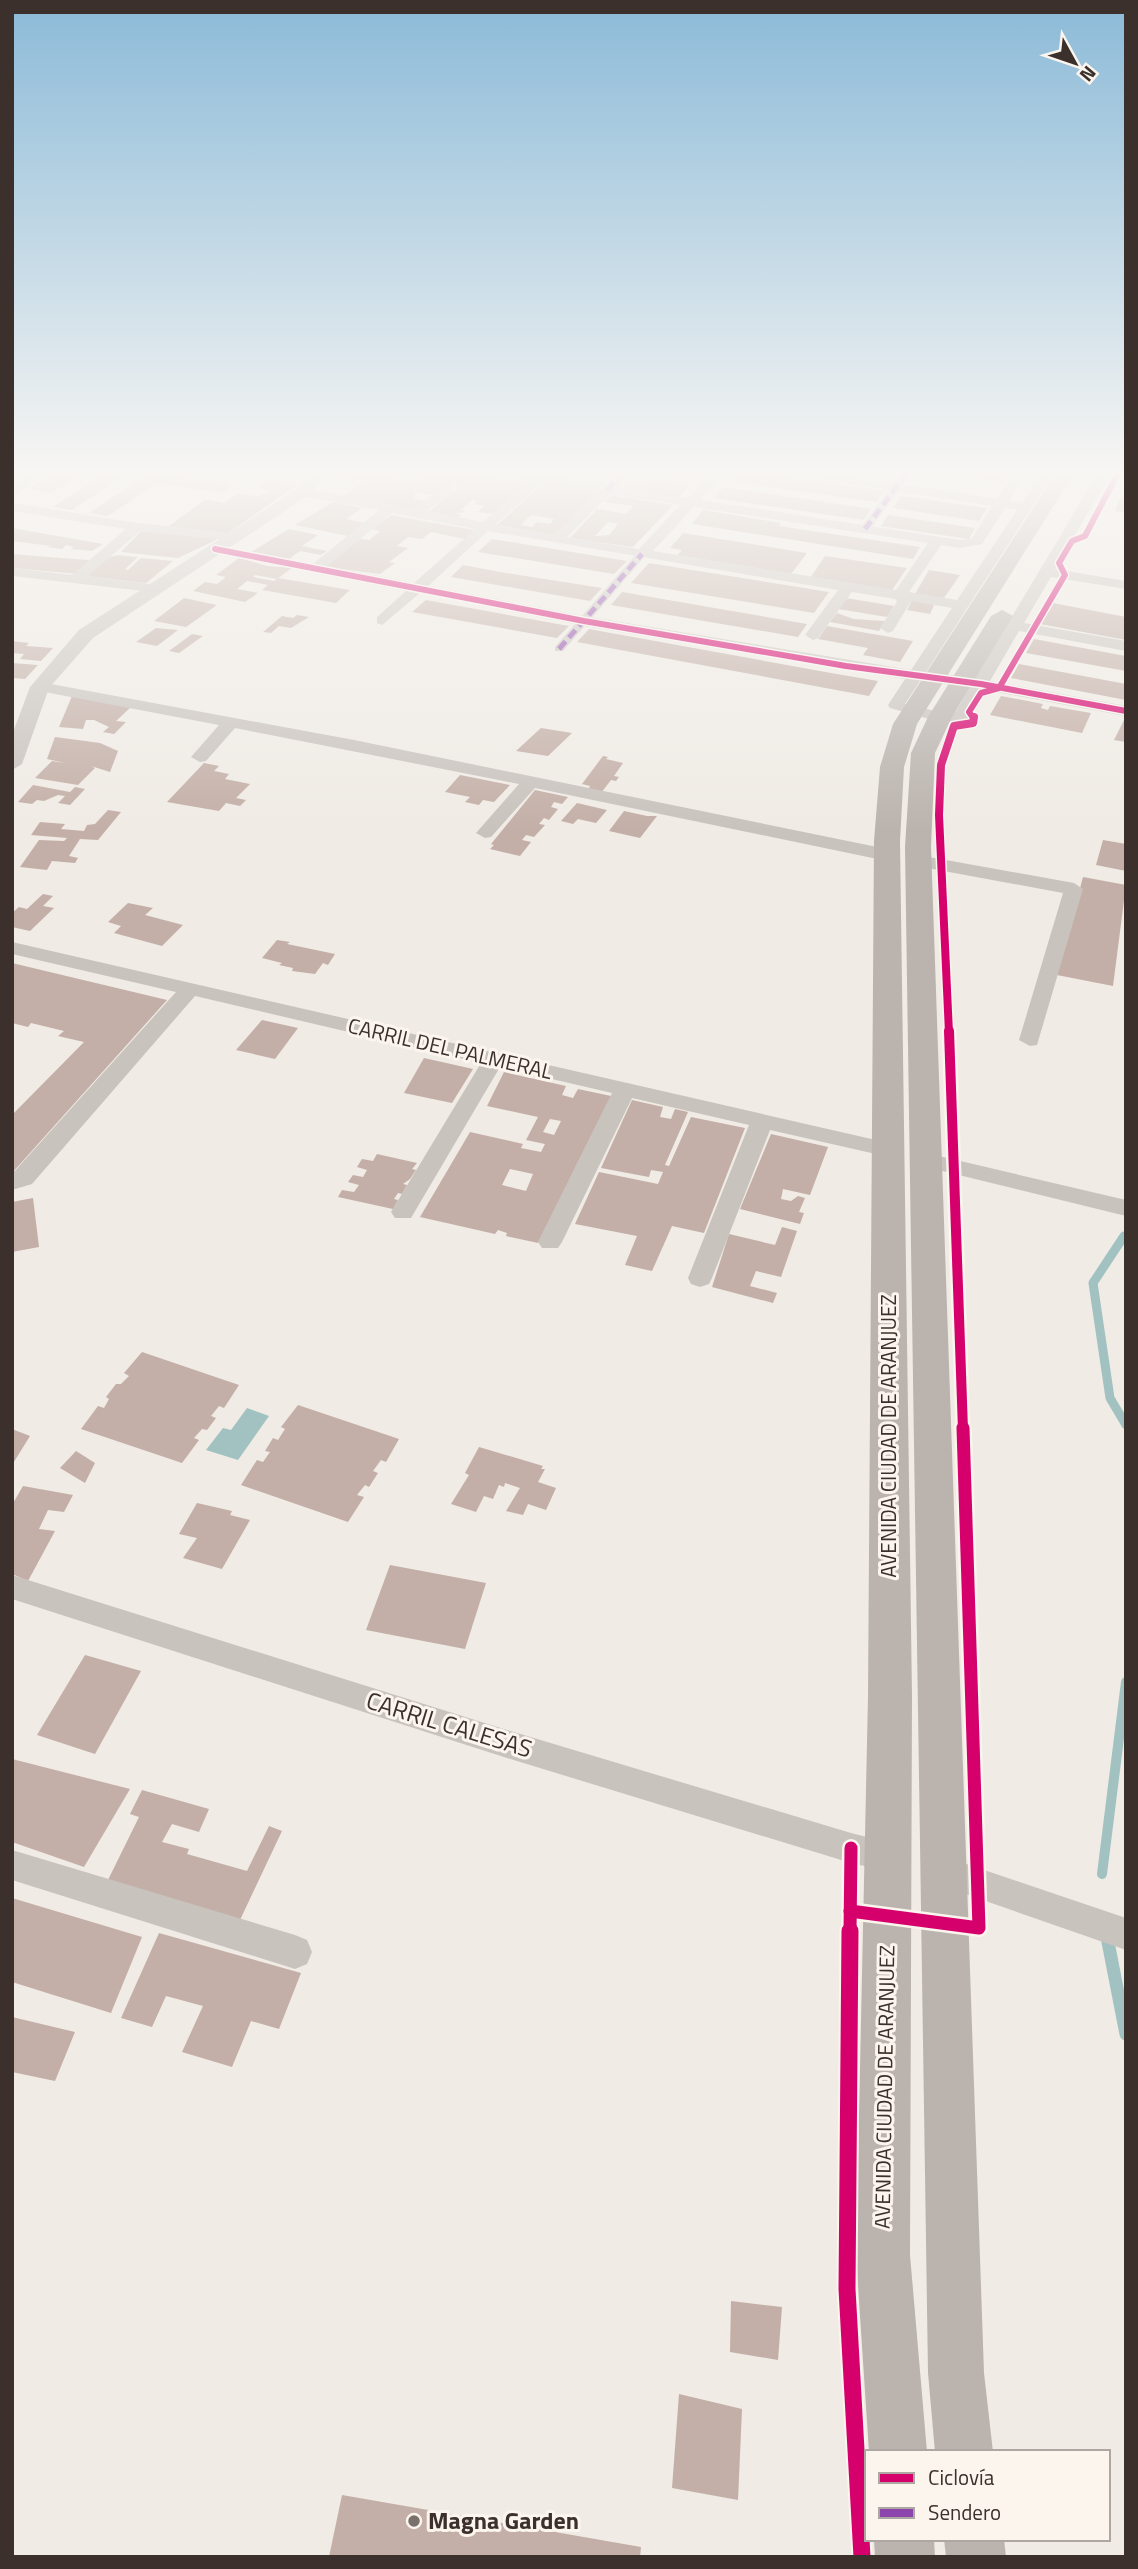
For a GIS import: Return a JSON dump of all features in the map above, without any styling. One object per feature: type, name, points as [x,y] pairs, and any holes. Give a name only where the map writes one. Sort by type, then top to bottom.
[{"type":"main road","name":"AVENIDA CIUDAD DE ARANJUEZ","points":[[898,2450],[883,2255],[889,1150],[902,858],[923,753],[941,691],[999,590]]},
{"type":"main road","name":"AVENIDA CIUDAD DE ARANJUEZ","points":[[941,691],[1009,590]]},
{"type":"main road","name":"AVENIDA CIUDAD DE ARANJUEZ","points":[[902,858],[926,1160],[956,2372],[964,2450]]},
{"type":"street","points":[[12,764],[40,687],[86,634],[149,590]]},
{"type":"street","points":[[382,620],[416,590],[584,621],[882,670]]},
{"type":"street","points":[[491,590],[823,649],[941,691],[1126,711]]},
{"type":"street","points":[[559,649],[611,590]]},
{"type":"street","points":[[813,635],[846,590]]},
{"type":"street","points":[[862,590],[962,605]]},
{"type":"street","points":[[901,595],[904,590]]},
{"type":"street","points":[[941,691],[962,605],[972,590]]},
{"type":"street","points":[[941,691],[1016,626],[1036,590]]},
{"type":"street","points":[[888,628],[904,602],[901,595]]},
{"type":"street","points":[[1016,626],[1126,646]]},
{"type":"street","points":[[40,687],[231,722],[902,858],[1074,889],[1030,1040]]},
{"type":"street","points":[[200,757],[231,722]]},
{"type":"street","points":[[485,833],[530,782]]},
{"type":"street","name":"CARRIL DEL PALMERAL","points":[[12,948],[889,1150]]},
{"type":"street","points":[[12,1182],[24,1179],[190,989]]},
{"type":"street","points":[[403,1212],[494,1059]]},
{"type":"street","points":[[550,1242],[625,1090]]},
{"type":"street","points":[[700,1278],[762,1121]]},
{"type":"street","points":[[926,1160],[1126,1208]]},
{"type":"street","name":"CARRIL CALESAS","points":[[12,1587],[507,1744],[851,1848],[887,1856]]},
{"type":"street","points":[[12,1865],[295,1952]]},
{"type":"street","points":[[943,1871],[1126,1934]]},
{"type":"water","points":[[247,1408],[269,1416],[238,1460],[206,1450],[223,1428],[231,1430]]},
{"type":"building","points":[[242,590],[258,593],[245,602],[193,591]]},
{"type":"building","points":[[262,590],[349,590],[350,590],[336,603]]},
{"type":"building","points":[[526,590],[600,590],[590,601]]},
{"type":"building","points":[[673,590],[829,592],[814,613]]},
{"type":"building","points":[[917,590],[950,590],[944,598],[915,594]]},
{"type":"building","points":[[622,592],[807,624],[798,637],[611,605]]},
{"type":"building","points":[[184,598],[217,605],[186,627],[154,621]]},
{"type":"building","points":[[846,598],[894,606],[887,617],[838,609]]},
{"type":"building","points":[[426,600],[569,626],[557,638],[412,612]]},
{"type":"building","points":[[912,600],[935,603],[930,614],[907,610]]},
{"type":"building","points":[[1053,603],[1126,617],[1126,640],[1040,624]]},
{"type":"building","points":[[837,613],[854,619],[885,621],[879,631],[830,622]]},
{"type":"building","points":[[297,615],[309,617],[291,628],[279,626],[271,633],[263,632],[282,616],[293,618]]},
{"type":"building","points":[[827,626],[913,641],[900,662],[863,655],[868,648],[818,639]]},
{"type":"building","points":[[156,628],[178,630],[157,646],[136,642]]},
{"type":"building","points":[[589,629],[878,681],[869,696],[577,642]]},
{"type":"building","points":[[192,634],[203,636],[179,653],[169,651]]},
{"type":"building","points":[[1034,639],[1126,656],[1126,671],[1026,653]]},
{"type":"building","points":[[12,641],[29,643],[26,646],[53,648],[41,661],[20,659],[24,654],[12,653]]},
{"type":"building","points":[[12,663],[38,665],[25,679],[12,678]]},
{"type":"building","points":[[1019,664],[1126,684],[1126,700],[1011,678]]},
{"type":"building","points":[[72,696],[131,707],[116,721],[126,722],[114,734],[103,732],[109,727],[94,720],[86,720],[83,729],[59,727]]},
{"type":"building","points":[[1001,696],[1043,704],[1041,708],[1048,710],[1050,706],[1091,713],[1082,733],[990,715]]},
{"type":"building","points":[[1124,720],[1126,742],[1114,740]]},
{"type":"building","points":[[541,728],[572,733],[548,756],[516,751]]},
{"type":"building","points":[[55,737],[100,743],[118,751],[110,772],[91,766],[95,768],[78,785],[35,778],[52,761],[65,763],[47,759]]},
{"type":"building","points":[[603,756],[623,763],[614,776],[619,777],[616,781],[611,780],[601,793],[588,791],[590,786],[582,784]]},
{"type":"building","points":[[204,763],[219,766],[214,771],[229,774],[225,779],[250,784],[236,798],[246,800],[240,806],[226,803],[219,811],[167,802]]},
{"type":"building","points":[[460,775],[510,785],[494,802],[483,800],[479,805],[465,802],[470,797],[445,792]]},
{"type":"building","points":[[33,785],[70,792],[75,787],[85,789],[70,805],[58,803],[65,796],[58,795],[44,801],[37,800],[32,804],[18,802]]},
{"type":"building","points":[[535,790],[568,797],[562,804],[554,802],[551,807],[558,809],[549,820],[544,818],[539,824],[545,825],[534,837],[526,835],[522,840],[531,842],[520,856],[490,849],[494,845],[491,844]]},
{"type":"building","points":[[577,803],[607,810],[596,823],[578,819],[573,824],[561,821]]},
{"type":"building","points":[[108,810],[121,812],[98,840],[80,839],[69,856],[78,858],[75,863],[52,861],[47,870],[20,867],[39,840],[64,841],[67,838],[31,835],[40,822],[65,824],[61,829],[84,831],[87,825],[95,824]]},
{"type":"building","points":[[624,811],[657,816],[640,838],[609,831]]},
{"type":"building","points":[[1103,840],[1126,844],[1126,871],[1096,865]]},
{"type":"building","points":[[1083,877],[1126,885],[1113,986],[1057,975]]},
{"type":"building","points":[[43,894],[53,896],[43,906],[54,908],[30,931],[12,927],[12,913],[19,907],[27,909]]},
{"type":"building","points":[[128,903],[153,908],[145,915],[183,925],[162,946],[114,933],[121,926],[108,922]]},
{"type":"building","points":[[277,940],[335,954],[328,965],[323,963],[315,974],[292,971],[293,968],[279,965],[282,963],[262,958]]},
{"type":"building","points":[[12,963],[167,1000],[12,1173],[12,1115],[84,1042],[58,1036],[64,1031],[31,1023],[28,1027],[12,1023]]},
{"type":"building","points":[[262,1020],[298,1028],[275,1059],[236,1050]]},
{"type":"building","points":[[424,1058],[473,1069],[452,1103],[404,1093]]},
{"type":"building","points":[[504,1072],[566,1086],[562,1095],[573,1098],[578,1089],[611,1096],[538,1243],[506,1236],[507,1233],[498,1230],[495,1234],[420,1217],[470,1132],[523,1144],[521,1148],[541,1152],[545,1144],[526,1140],[538,1117],[487,1106]],"holes":[[[550,1119],[561,1121],[554,1135],[543,1132]],[[510,1169],[533,1174],[526,1191],[502,1185]]]},
{"type":"building","points":[[632,1100],[663,1107],[660,1117],[671,1119],[675,1109],[688,1112],[665,1165],[669,1166],[691,1117],[745,1128],[704,1233],[672,1226],[652,1271],[625,1265],[637,1236],[575,1224],[599,1172],[658,1184],[663,1172],[651,1170],[649,1177],[601,1168]]},
{"type":"building","points":[[771,1134],[828,1147],[810,1195],[783,1189],[781,1199],[791,1201],[798,1196],[805,1198],[799,1212],[804,1213],[800,1224],[740,1209]]},
{"type":"building","points":[[377,1154],[417,1163],[412,1169],[416,1170],[410,1179],[403,1184],[407,1185],[402,1194],[398,1193],[394,1199],[398,1200],[393,1209],[338,1197],[342,1190],[354,1192],[359,1185],[348,1182],[353,1175],[363,1177],[367,1170],[357,1167],[362,1159],[373,1161]]},
{"type":"building","points":[[33,1198],[39,1247],[12,1252],[12,1202]]},
{"type":"building","points":[[782,1227],[797,1231],[781,1277],[756,1271],[750,1286],[777,1293],[773,1303],[712,1287],[729,1234],[775,1245]]},
{"type":"building","points":[[142,1352],[239,1385],[224,1408],[219,1406],[211,1416],[216,1418],[207,1430],[202,1429],[194,1438],[199,1440],[182,1463],[81,1429],[98,1406],[104,1408],[109,1399],[106,1397],[116,1384],[121,1384],[129,1376],[124,1373]]},
{"type":"building","points":[[298,1405],[399,1439],[386,1462],[381,1460],[373,1471],[378,1473],[369,1487],[365,1485],[357,1495],[364,1497],[348,1522],[241,1485],[257,1460],[263,1462],[270,1452],[265,1451],[273,1438],[278,1440],[285,1429],[281,1427]]},
{"type":"building","points":[[12,1429],[30,1436],[12,1465]]},
{"type":"building","points":[[479,1447],[543,1466],[541,1469],[545,1469],[538,1482],[556,1488],[546,1510],[528,1504],[523,1515],[506,1511],[520,1488],[505,1483],[504,1487],[499,1485],[493,1499],[484,1496],[476,1512],[451,1504],[469,1475],[465,1473]]},
{"type":"building","points":[[76,1451],[95,1463],[85,1483],[60,1468]]},
{"type":"building","points":[[23,1486],[73,1495],[64,1512],[48,1510],[39,1529],[55,1531],[28,1581],[12,1574],[12,1505]]},
{"type":"building","points":[[197,1503],[232,1511],[230,1515],[250,1520],[222,1569],[183,1558],[197,1538],[179,1534]]},
{"type":"building","points":[[390,1565],[486,1583],[465,1649],[366,1630]]},
{"type":"building","points":[[85,1655],[141,1671],[95,1754],[37,1735]]},
{"type":"building","points":[[12,1759],[130,1789],[84,1867],[12,1842]]},
{"type":"building","points":[[142,1790],[209,1809],[199,1832],[172,1824],[162,1842],[189,1849],[187,1854],[247,1871],[269,1826],[282,1831],[240,1920],[105,1886],[139,1817],[130,1814]]},
{"type":"building","points":[[12,1898],[142,1937],[111,2013],[12,1982]]},
{"type":"building","points":[[159,1933],[301,1973],[279,2029],[251,2021],[232,2067],[182,2052],[203,2006],[166,1996],[152,2027],[121,2018]]},
{"type":"building","points":[[12,2017],[75,2032],[55,2081],[12,2072]]},
{"type":"building","points":[[731,2301],[782,2307],[778,2360],[730,2352]]},
{"type":"building","points":[[679,2394],[742,2409],[738,2500],[672,2488]]},
{"type":"building","name":"Magna Garden","points":[[342,2495],[641,2547],[640,2557],[329,2557]]},
{"type":"waterway","points":[[1124,1236],[1093,1283],[1110,1398],[1126,1425]]},
{"type":"waterway","points":[[1102,1874],[1126,1682]]},
{"type":"waterway","points":[[1108,1942],[1126,2034]]},
{"type":"marked path","points":[[559,649],[611,590]]},
{"type":"cycle path","points":[[425,590],[584,621],[846,666],[981,684],[1126,711]]},
{"type":"cycle path","points":[[850,1911],[979,1928],[955,1166],[939,815],[941,765],[954,726],[973,723],[974,716],[969,712],[981,693],[999,688],[1056,590]]},
{"type":"cycle path","points":[[851,1848],[847,2289],[862,2557]]},
{"type":"place","name":"Magna Garden","points":[[414,2521]]}]
